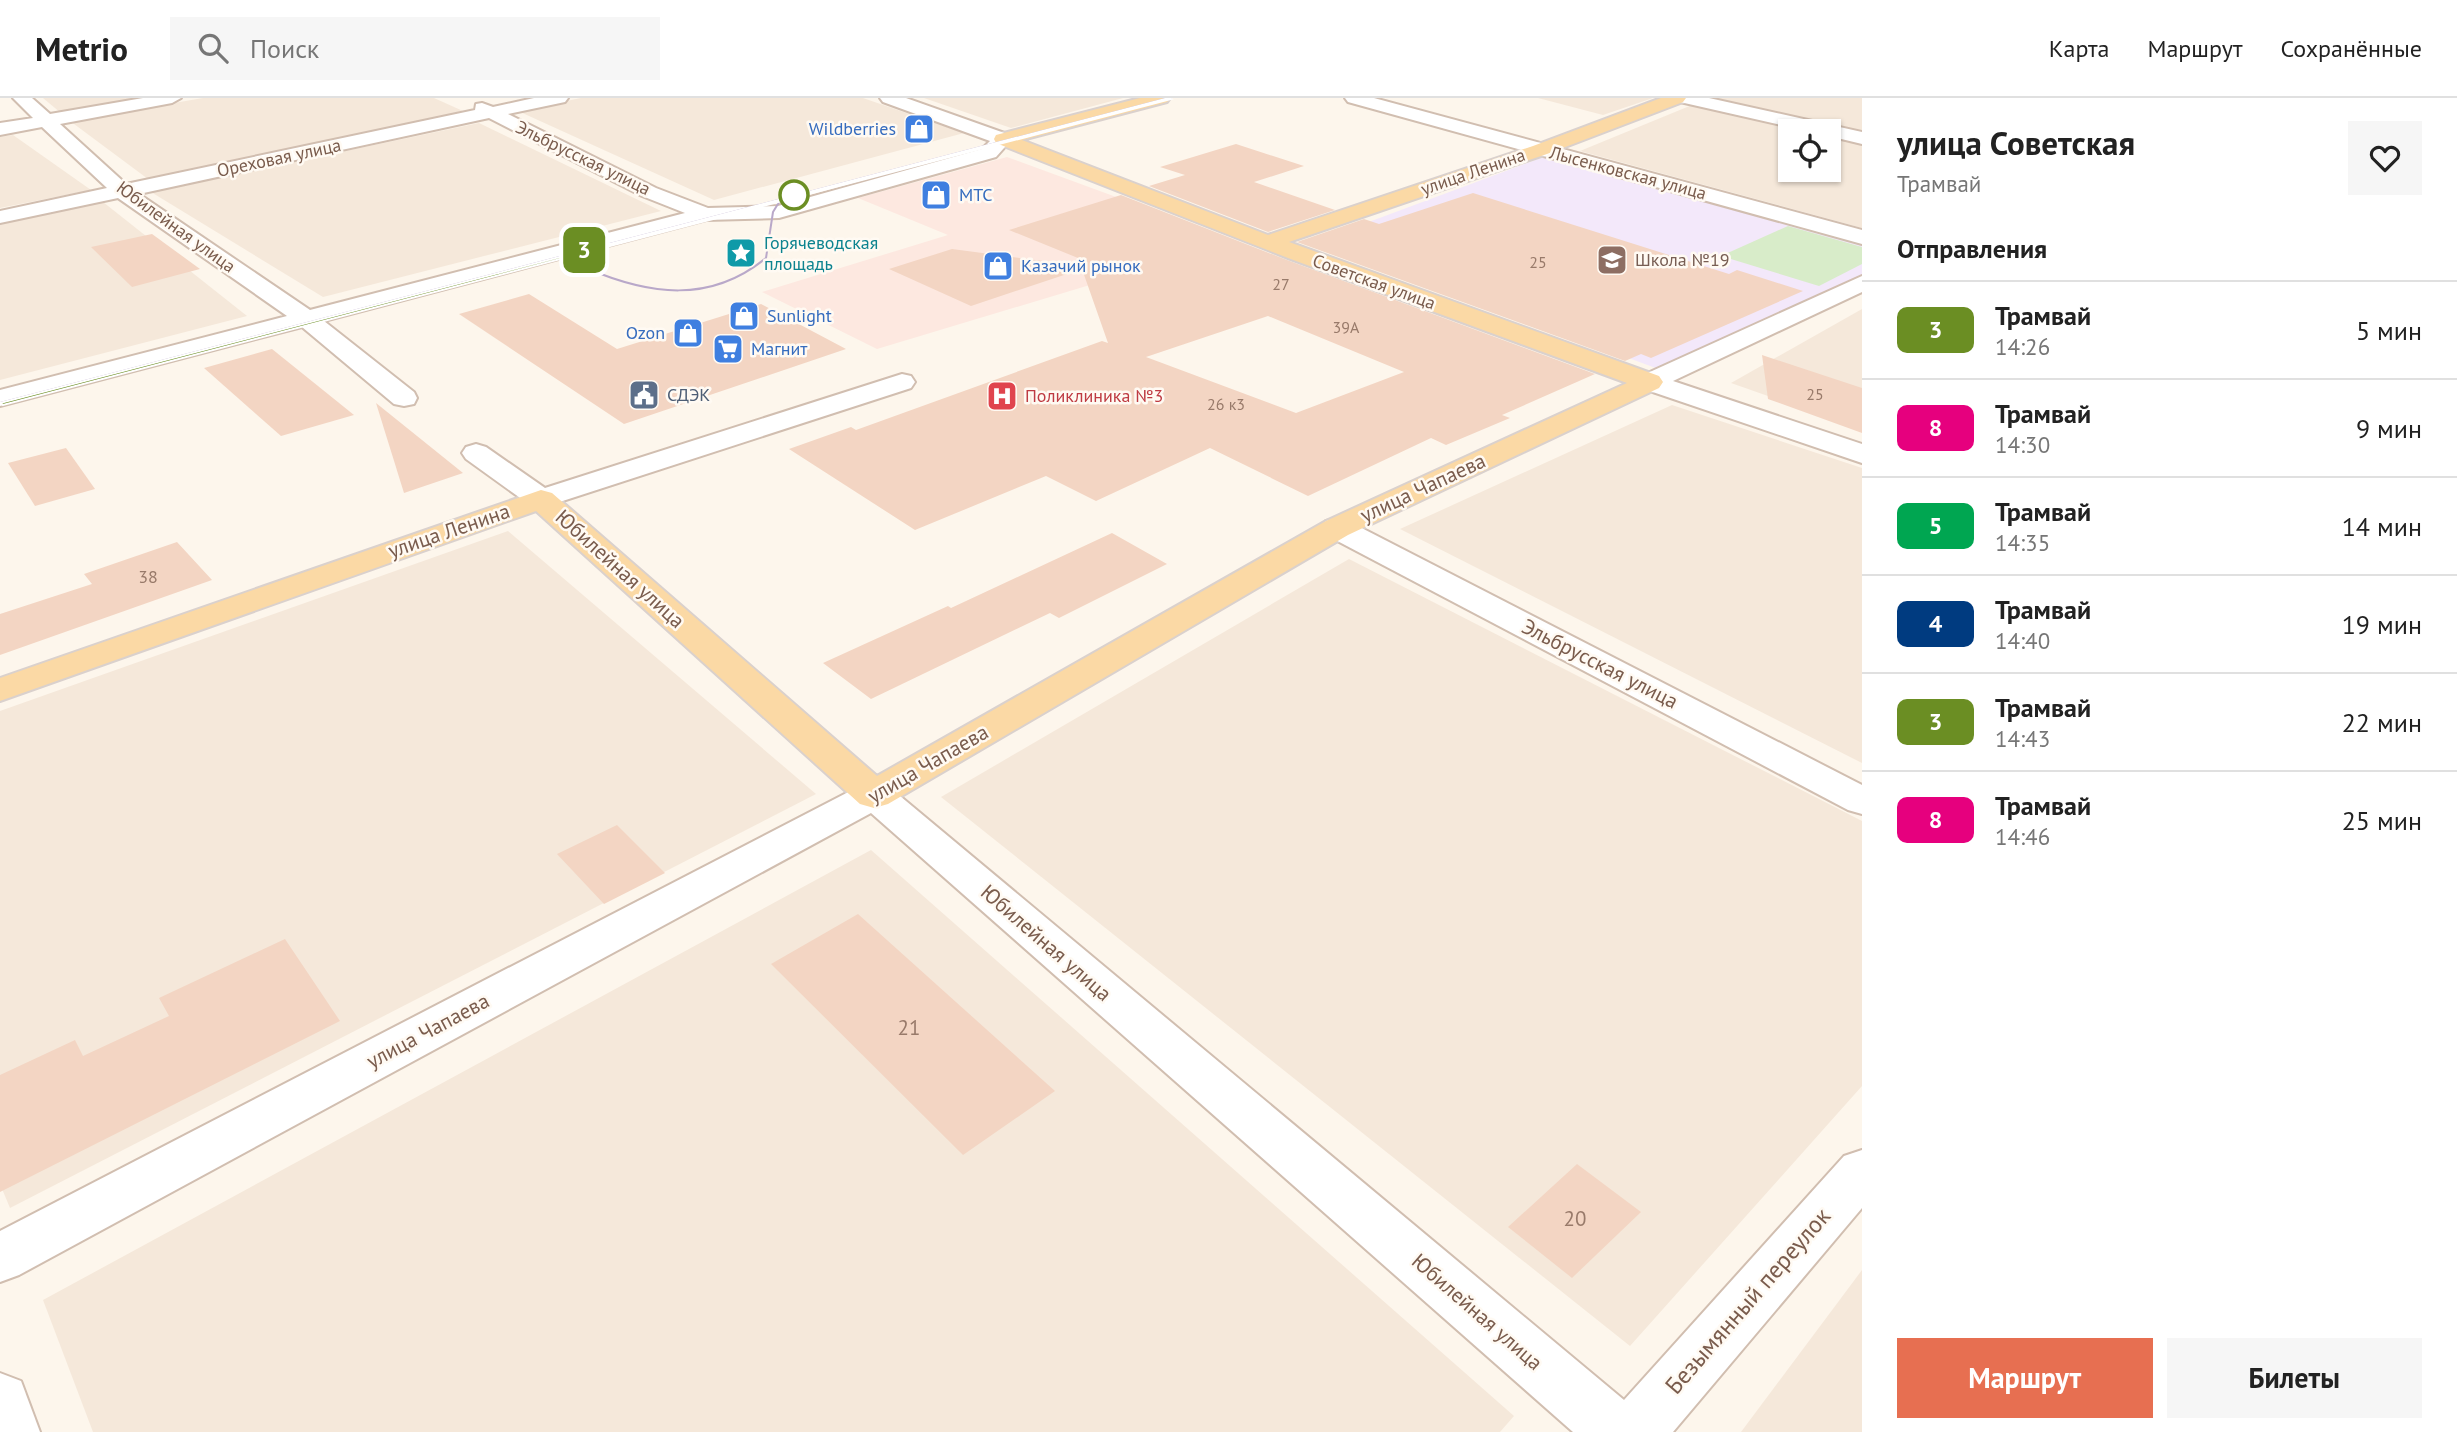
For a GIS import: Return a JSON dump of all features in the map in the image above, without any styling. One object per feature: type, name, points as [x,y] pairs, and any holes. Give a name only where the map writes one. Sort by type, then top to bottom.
[{"type":"main road","points":[[1003,139],[1161,98]]},
{"type":"main road","name":"улица Ленина","points":[[1268,242],[1541,149],[1677,98]]},
{"type":"main road","name":"Советская улица","points":[[1003,139],[1268,242],[1650,382]]},
{"type":"main road","name":"улица Чапаева","points":[[874,795],[1337,528],[1650,382]]},
{"type":"main road","name":"улица Ленина","points":[[0,690],[541,499]]},
{"type":"main road","name":"Юбилейная улица","points":[[541,499],[874,795]]},
{"type":"street","name":"Юбилейная улица","points":[[22,98],[123,192],[306,318],[404,398]]},
{"type":"street","points":[[0,129],[172,98]]},
{"type":"street","name":"Эльбрусская улица","points":[[461,98],[649,192],[706,214]]},
{"type":"street","name":"Ореховая улица","points":[[0,217],[559,98]]},
{"type":"street","name":"Советская улица","points":[[889,98],[1003,139]]},
{"type":"street","name":"Лысенковская улица","points":[[1354,98],[1862,237]]},
{"type":"street","points":[[1686,98],[1862,138]]},
{"type":"street","points":[[0,398],[706,214],[779,212],[989,153],[1003,139]]},
{"type":"street","name":"улица Чапаева","points":[[1650,382],[1862,284]]},
{"type":"street","name":"улица Ленина","points":[[541,499],[902,382]]},
{"type":"street","name":"Советская улица","points":[[1650,382],[1862,454]]},
{"type":"street","name":"Юбилейная улица","points":[[476,453],[541,499]]},
{"type":"street","name":"Эльбрусская улица","points":[[1337,528],[1862,801]]},
{"type":"street","name":"Юбилейная улица","points":[[874,795],[1617,1432]]},
{"type":"street","name":"улица Чапаева","points":[[0,1258],[874,795]]},
{"type":"street","name":"Безымянный переулок","points":[[1635,1432],[1862,1171]]},
{"type":"street","points":[[0,1401],[10,1432]]},
{"type":"shaded area","points":[[43,98],[144,98],[61,113]]},
{"type":"shaded area","points":[[203,98],[434,98],[463,111],[148,179],[70,121]]},
{"type":"shaded area","points":[[581,98],[863,98],[964,133],[714,200],[518,111]]},
{"type":"shaded area","points":[[924,98],[1123,98],[1011,128]]},
{"type":"shaded area","points":[[1538,98],[1653,98],[1603,115]]},
{"type":"shaded area","points":[[1703,98],[1862,98],[1862,136],[1841,131],[1841,119],[1791,119]]},
{"type":"shaded area","points":[[1692,105],[1778,125],[1778,182],[1841,182],[1841,140],[1862,145],[1862,228],[1580,151]]},
{"type":"shaded area","points":[[479,123],[661,211],[323,297],[151,192]]},
{"type":"shaded area","points":[[13,135],[91,190],[0,208],[0,137]]},
{"type":"shaded area","name":"Школа №19","points":[[1546,156],[1862,241],[1862,278],[1661,370],[1315,242]]},
{"type":"shaded area","name":"Казачий рынок","points":[[1007,157],[1236,241],[877,349],[762,292],[948,235],[858,198]]},
{"type":"shaded area","points":[[103,202],[247,316],[0,380],[0,224]]},
{"type":"shaded area","points":[[1862,309],[1862,429],[1731,383]]},
{"type":"shaded area","points":[[1672,405],[1862,468],[1862,763],[1400,529]]},
{"type":"shaded area","points":[[508,531],[816,794],[10,1208],[0,1184],[0,711]]},
{"type":"shaded area","points":[[1349,559],[1862,821],[1862,1086],[1630,1346],[941,797]]},
{"type":"shaded area","points":[[871,850],[1514,1416],[1500,1432],[93,1432],[43,1300]]},
{"type":"shaded area","points":[[1862,1270],[1862,1432],[1741,1432]]},
{"type":"green space","points":[[1788,226],[1862,247],[1862,264],[1819,286],[1721,256]]},
{"type":"building","points":[[1236,144],[1304,166],[1254,182],[1335,210],[1268,232],[1149,186],[1185,175],[1160,167]]},
{"type":"building","points":[[1473,193],[1729,274],[1737,270],[1803,291],[1651,358],[1641,354],[1625,361],[1297,242],[1364,219],[1379,224]]},
{"type":"building","points":[[1121,195],[1287,260],[1595,374],[1502,415],[1510,418],[1446,445],[1431,438],[1308,496],[1210,448],[1096,501],[1046,476],[915,530],[789,449],[851,427],[856,430],[1102,341],[1108,343],[1082,269],[971,306],[889,269],[952,249],[1081,266],[1078,258],[1009,230]],"holes":[[[1268,316],[1404,372],[1296,413],[1146,357]]]},
{"type":"building","points":[[152,234],[200,269],[132,287],[91,247]]},
{"type":"building","points":[[529,294],[617,349],[761,304],[846,349],[624,424],[459,314]]},
{"type":"building","points":[[272,349],[354,415],[281,436],[204,368]]},
{"type":"building","points":[[1762,355],[1862,388],[1862,433],[1768,399]]},
{"type":"building","points":[[376,403],[463,473],[404,493]]},
{"type":"building","points":[[66,448],[95,489],[35,506],[8,463]]},
{"type":"building","points":[[1112,533],[1167,564],[1059,618],[1050,613],[871,699],[823,663],[948,606],[951,608]]},
{"type":"building","points":[[177,542],[212,580],[0,655],[0,614],[92,584],[84,574]]},
{"type":"building","points":[[617,825],[665,873],[604,904],[557,854]]},
{"type":"building","points":[[858,914],[1055,1091],[963,1155],[771,964]]},
{"type":"building","points":[[285,939],[340,1021],[0,1192],[0,1075],[75,1040],[83,1056],[169,1016],[159,998]]},
{"type":"building","points":[[1577,1164],[1641,1212],[1572,1278],[1508,1227]]},
{"type":"tram line","points":[[781,199],[1169,98]]},
{"type":"tram line","name":"3","points":[[0,403],[1169,98]]},
{"type":"tram line","points":[[0,403],[781,199]]},
{"type":"tram line","points":[[599,247],[584,261],[586,268],[633,284],[679,290],[723,283],[745,273],[766,258],[773,212],[781,199]]},
{"type":"place","name":"Wildberries","points":[[919,129]]},
{"type":"place","name":"МТС","points":[[936,195]]},
{"type":"place","name":"Горячеводская площадь","points":[[741,253]]},
{"type":"place","name":"Школа №19","points":[[1612,260]]},
{"type":"place","name":"Казачий рынок","points":[[998,266]]},
{"type":"place","name":"Sunlight","points":[[744,316]]},
{"type":"place","name":"Ozon","points":[[688,333]]},
{"type":"place","name":"Магнит","points":[[728,349]]},
{"type":"place","name":"СДЭК","points":[[644,395]]},
{"type":"place","name":"Поликлиника №3","points":[[1002,396]]}]
